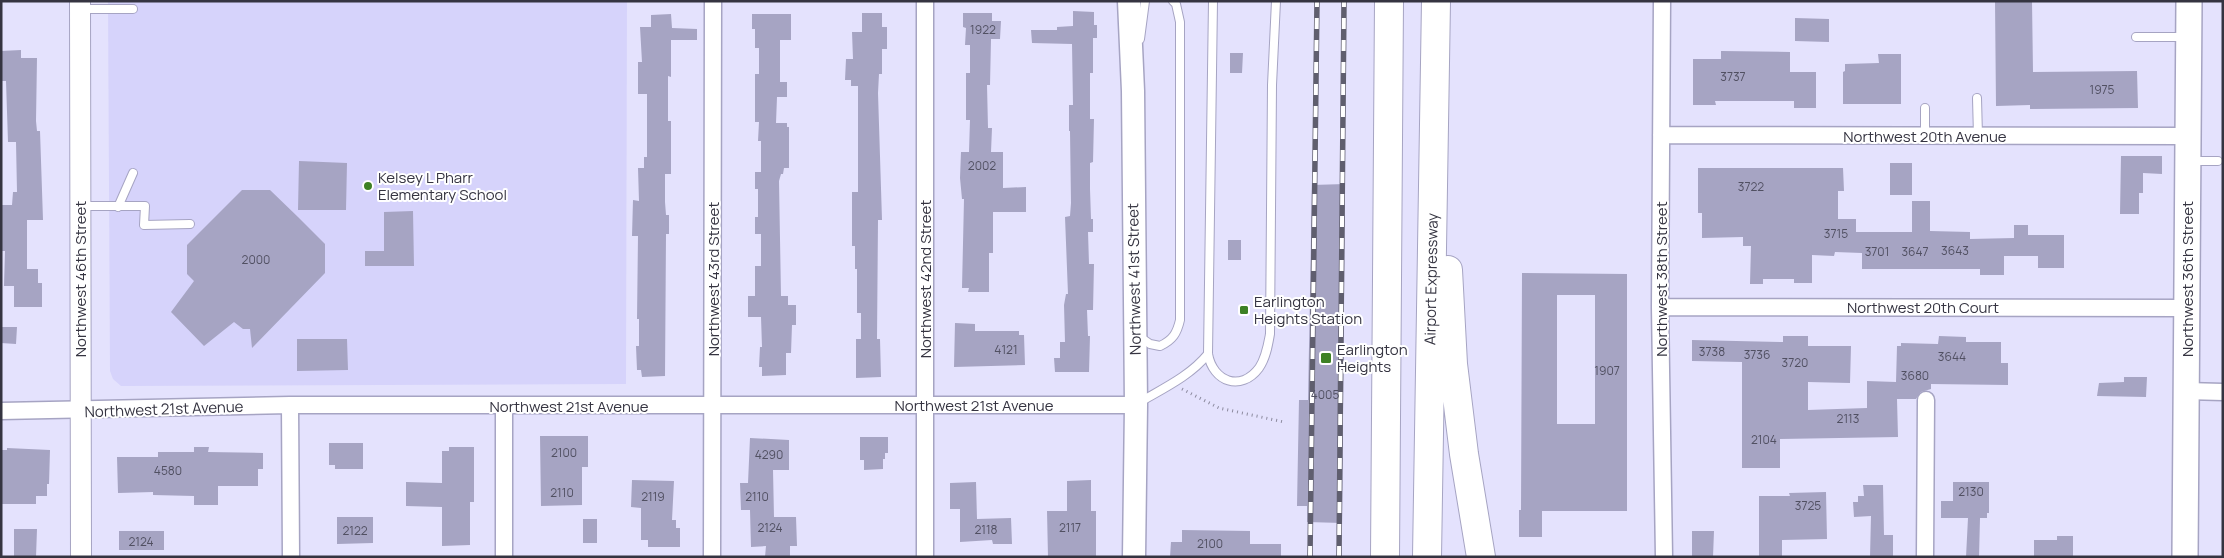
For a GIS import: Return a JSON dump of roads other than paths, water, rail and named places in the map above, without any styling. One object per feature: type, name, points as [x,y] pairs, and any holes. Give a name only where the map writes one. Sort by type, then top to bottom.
[{"type":"highway","points":[[1385,557],[1389,1]]},
{"type":"highway","name":"Airport Expressway","points":[[1427,557],[1436,1]]},
{"type":"highway","points":[[1436,50],[1454,364],[1464,454],[1481,557]]},
{"type":"main road","name":"Northwest 41st Street","points":[[1129,1],[1133,91],[1136,405],[1134,557]]},
{"type":"main road","name":"Northwest 36th Street","points":[[2185,557],[2189,1]]},
{"type":"street","name":"Northwest 43rd Street","points":[[712,557],[713,1]]},
{"type":"street","name":"Northwest 42nd Street","points":[[925,1],[925,557]]},
{"type":"street","name":"Northwest 38th Street","points":[[1662,1],[1660,307],[1664,557]]},
{"type":"street","name":"Northwest 46th Street","points":[[80,5],[81,557]]},
{"type":"street","name":"Northwest 20th Avenue","points":[[1661,135],[2188,136]]},
{"type":"street","name":"Northwest 20th Court","points":[[1660,307],[2187,308]]},
{"type":"street","points":[[2186,391],[2223,392]]},
{"type":"street","points":[[1925,557],[1926,400]]},
{"type":"street","name":"Northwest 21st Avenue","points":[[1,411],[81,411],[290,405],[1136,405]]},
{"type":"street","points":[[290,405],[291,557]]},
{"type":"street","points":[[504,406],[504,557]]},
{"type":"lane","points":[[1133,91],[1145,1]]},
{"type":"lane","points":[[1135,332],[1150,344],[1160,346],[1173,338],[1178,330],[1180,320],[1180,22],[1176,4],[1173,1]]},
{"type":"lane","points":[[1213,1],[1208,354],[1210,364],[1220,377],[1236,382],[1252,376],[1260,367],[1270,334],[1272,85],[1276,1]]},
{"type":"lane","points":[[80,5],[133,9]]},
{"type":"lane","points":[[2136,37],[2189,37]]},
{"type":"lane","points":[[1977,98],[1978,136]]},
{"type":"lane","points":[[1925,136],[1926,108]]},
{"type":"lane","points":[[2188,161],[2218,161]]},
{"type":"lane","points":[[118,206],[133,172]]},
{"type":"lane","points":[[80,206],[145,206],[144,224],[190,224]]},
{"type":"lane","points":[[1136,405],[1198,367],[1208,354]]},
{"type":"railway","points":[[1310,557],[1317,1]]},
{"type":"railway","points":[[1339,557],[1344,1]]},
{"type":"place","name":"Kelsey L Pharr Elementary School","points":[[368,186]]},
{"type":"place","name":"Earlington Heights Station","points":[[1244,310]]},
{"type":"place","name":"Earlington Heights","points":[[1326,358]]}]
